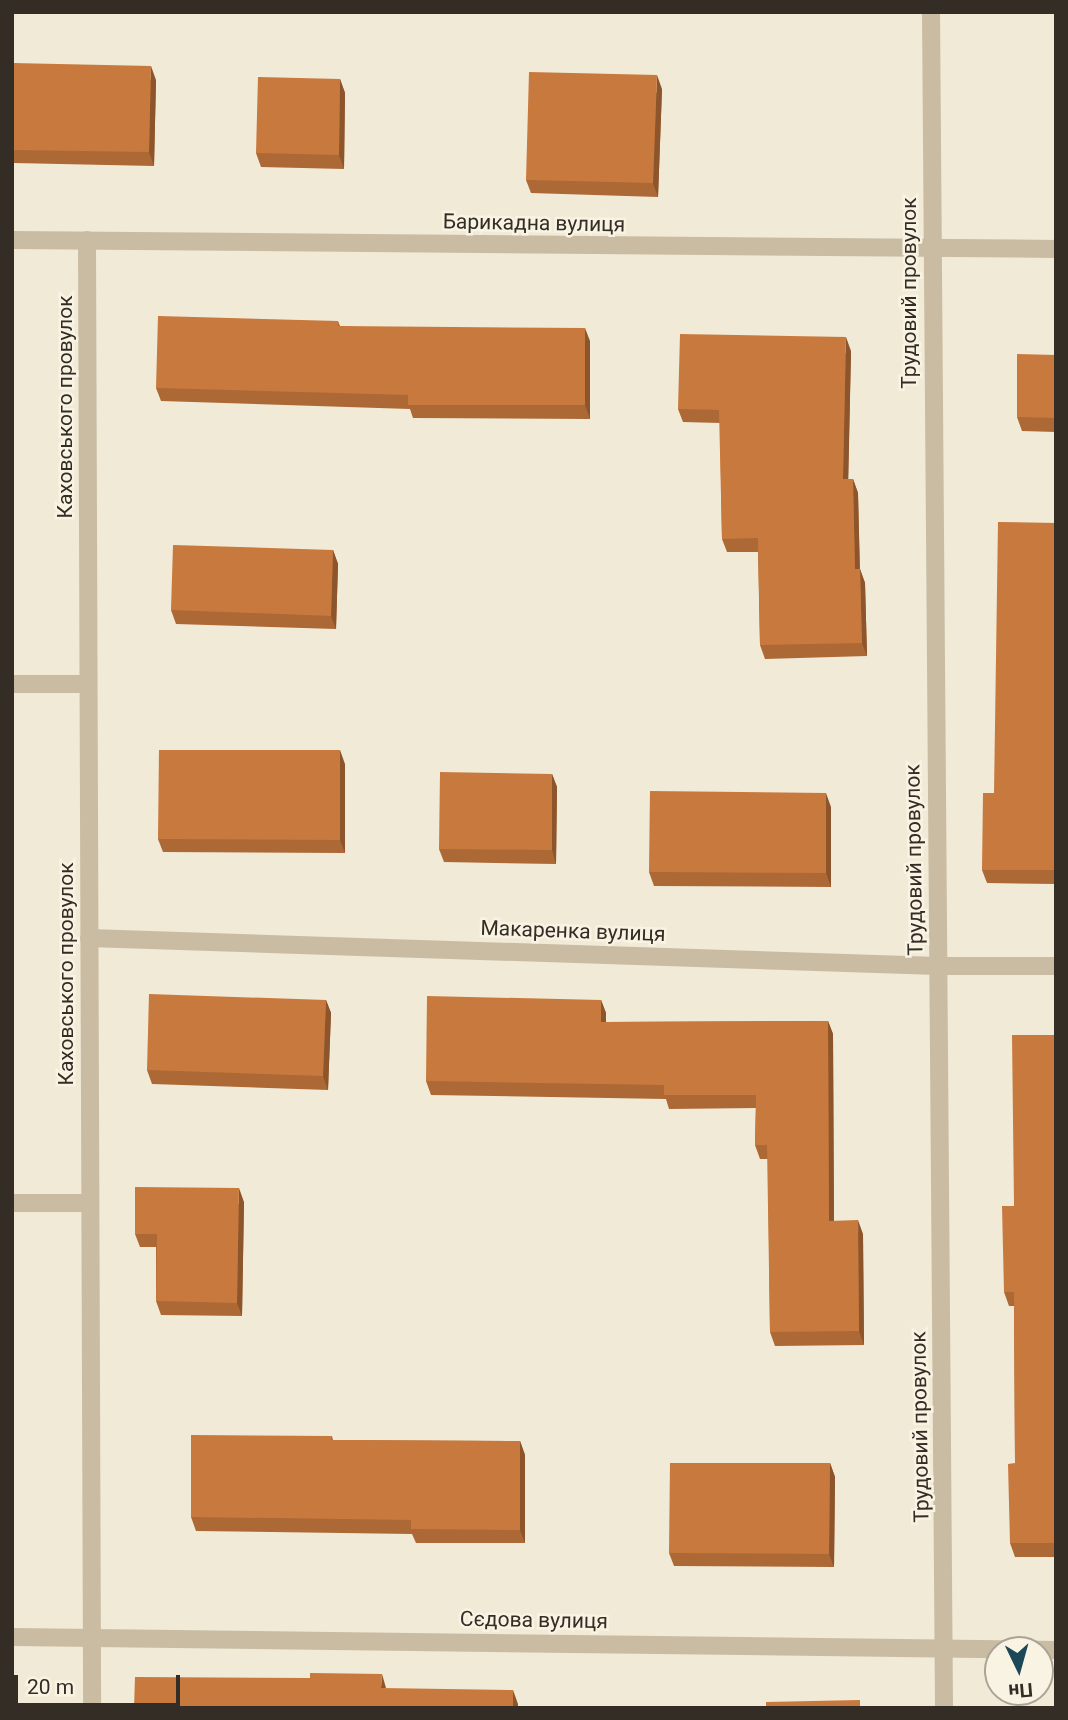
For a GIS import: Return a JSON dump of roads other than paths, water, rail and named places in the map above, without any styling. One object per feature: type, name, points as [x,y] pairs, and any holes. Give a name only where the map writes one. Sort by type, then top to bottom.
[{"type":"street","name":"Трудовий провулок","points":[[931,12],[944,1708]]},
{"type":"street","name":"Барикадна вулиця","points":[[12,240],[1056,249]]},
{"type":"street","name":"Каховського провулок","points":[[87,240],[92,1708]]},
{"type":"street","points":[[12,684],[88,684]]},
{"type":"street","name":"Макаренка вулиця","points":[[89,938],[938,966],[1056,966]]},
{"type":"street","points":[[12,1203],[89,1203]]},
{"type":"street","name":"Сєдова вулиця","points":[[12,1637],[1056,1650]]}]
